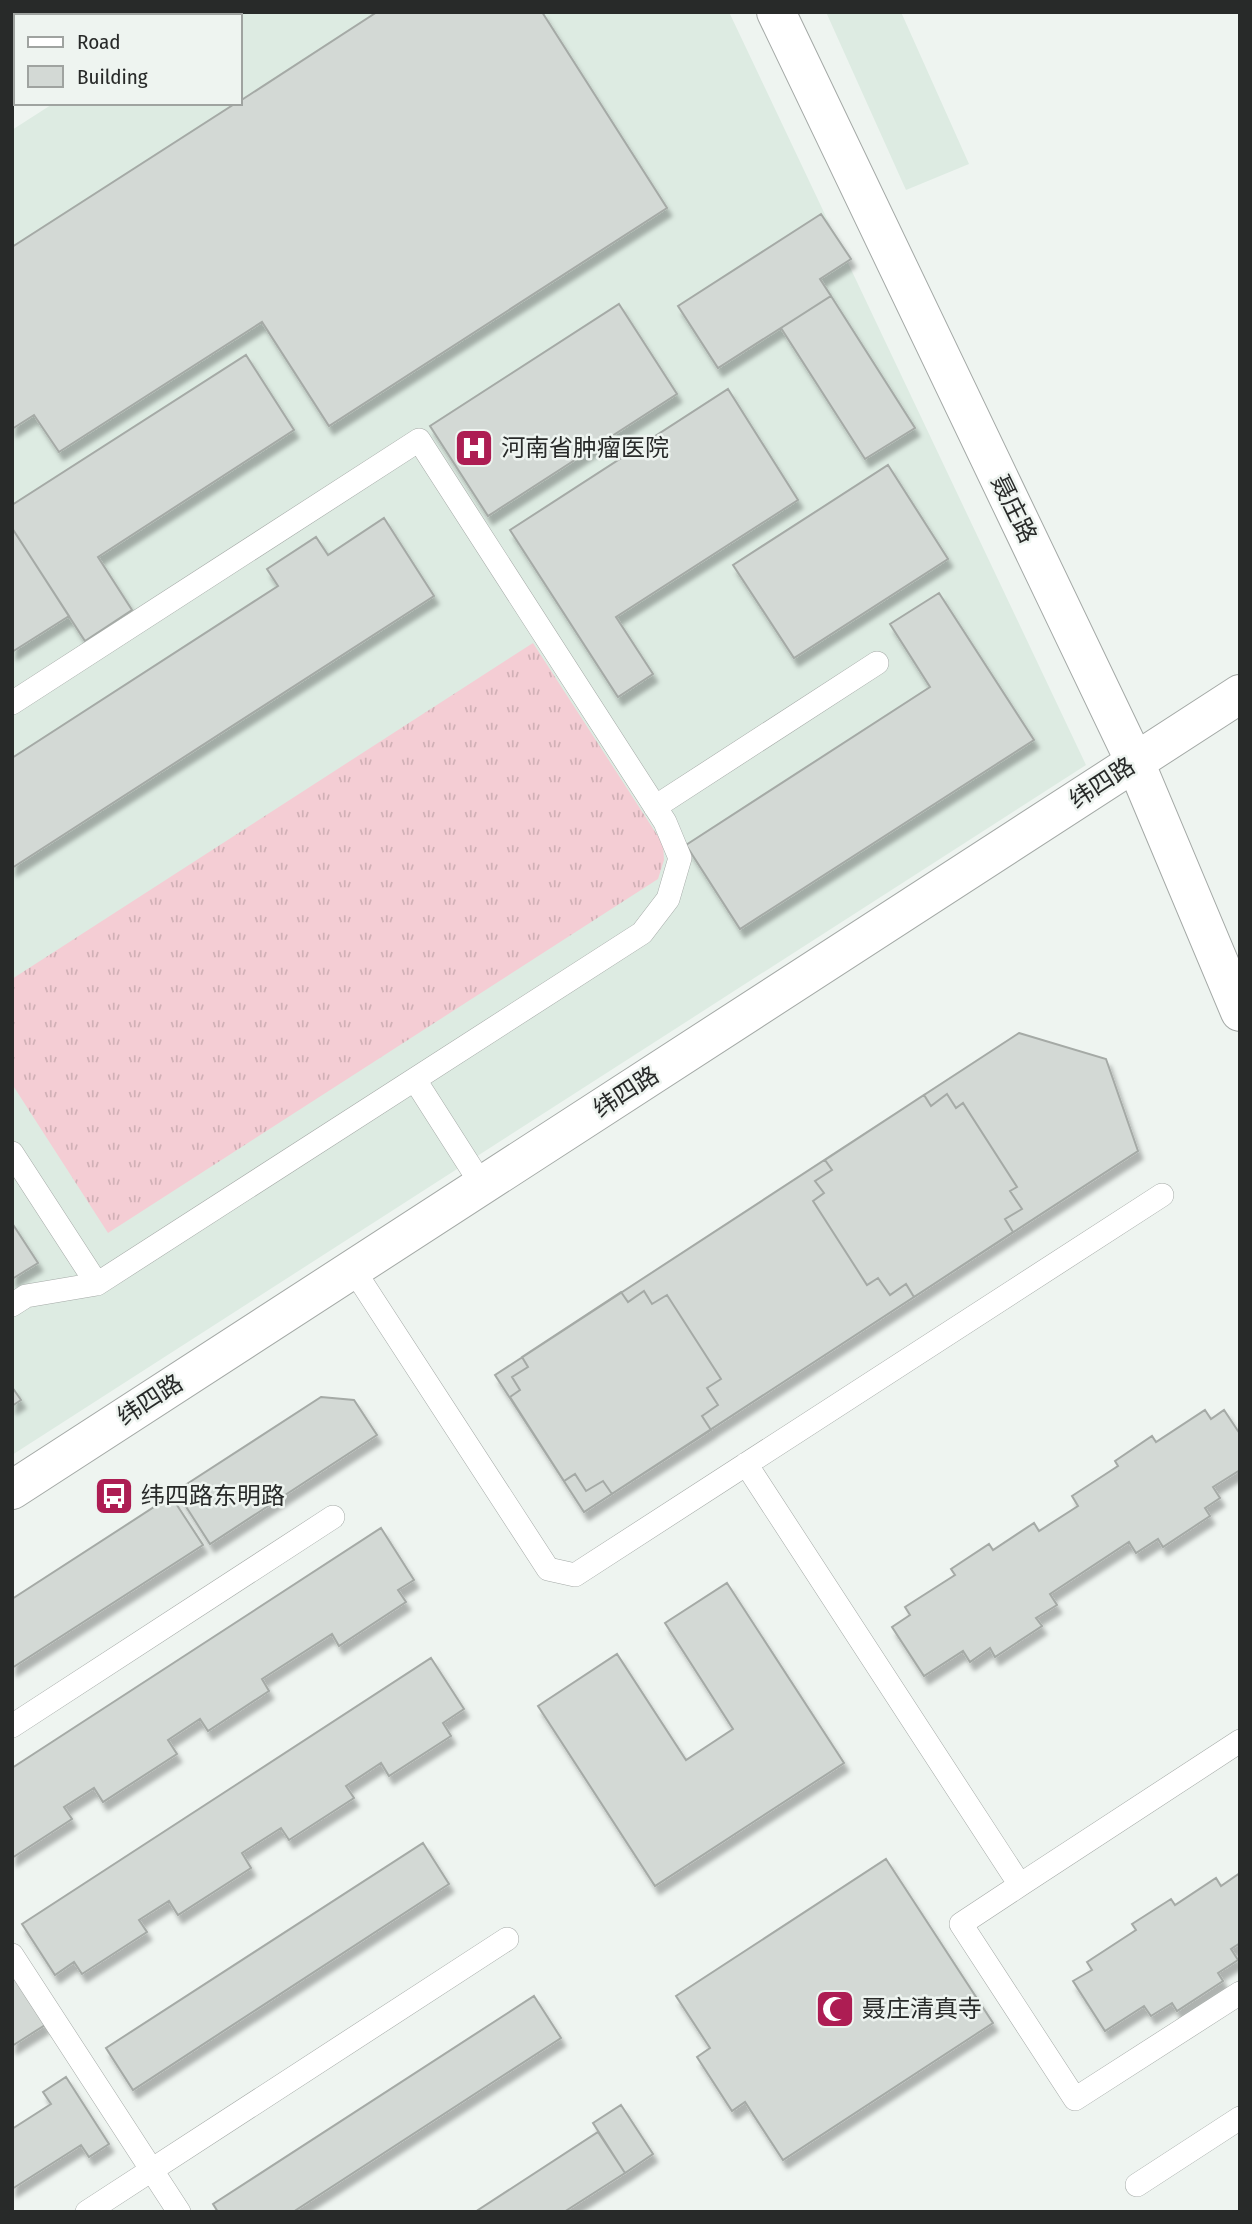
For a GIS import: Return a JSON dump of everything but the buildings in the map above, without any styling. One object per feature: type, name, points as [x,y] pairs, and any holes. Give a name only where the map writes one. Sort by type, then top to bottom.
[{"type":"street","name":"聂庄路","points":[[776,12],[1135,762],[1240,1012]]},
{"type":"street","name":"纬四路","points":[[12,1490],[1240,694]]},
{"type":"lane","points":[[12,703],[419,440],[656,807],[680,858],[668,899],[642,933],[97,1284],[26,1296],[12,1305]]},
{"type":"lane","points":[[656,807],[877,663]]},
{"type":"lane","points":[[415,1080],[482,1185]]},
{"type":"lane","points":[[12,1153],[97,1284]]},
{"type":"lane","points":[[353,1269],[548,1569],[575,1575],[1162,1195]]},
{"type":"lane","points":[[746,1464],[1020,1885]]},
{"type":"lane","points":[[12,1726],[333,1517]]},
{"type":"lane","points":[[1240,1741],[961,1924],[1076,2099],[1240,1993]]},
{"type":"lane","points":[[87,2212],[507,1939]]},
{"type":"lane","points":[[12,1955],[179,2212]]},
{"type":"lane","points":[[1137,2185],[1240,2118]]},
{"type":"shaded area","name":"河南省肿瘤医院","points":[[729,12],[1086,765],[12,1455],[12,130],[51,105],[242,105],[242,14],[192,14]]},
{"type":"shaded area","points":[[826,12],[901,12],[969,164],[906,190]]},
{"type":"green space","points":[[533,643],[663,844],[664,860],[658,879],[108,1233],[12,1084],[12,979]]},
{"type":"place","name":"河南省肿瘤医院","points":[[474,448]]},
{"type":"place","name":"纬四路东明路","points":[[114,1496]]},
{"type":"place","name":"聂庄清真寺","points":[[835,2009]]}]
